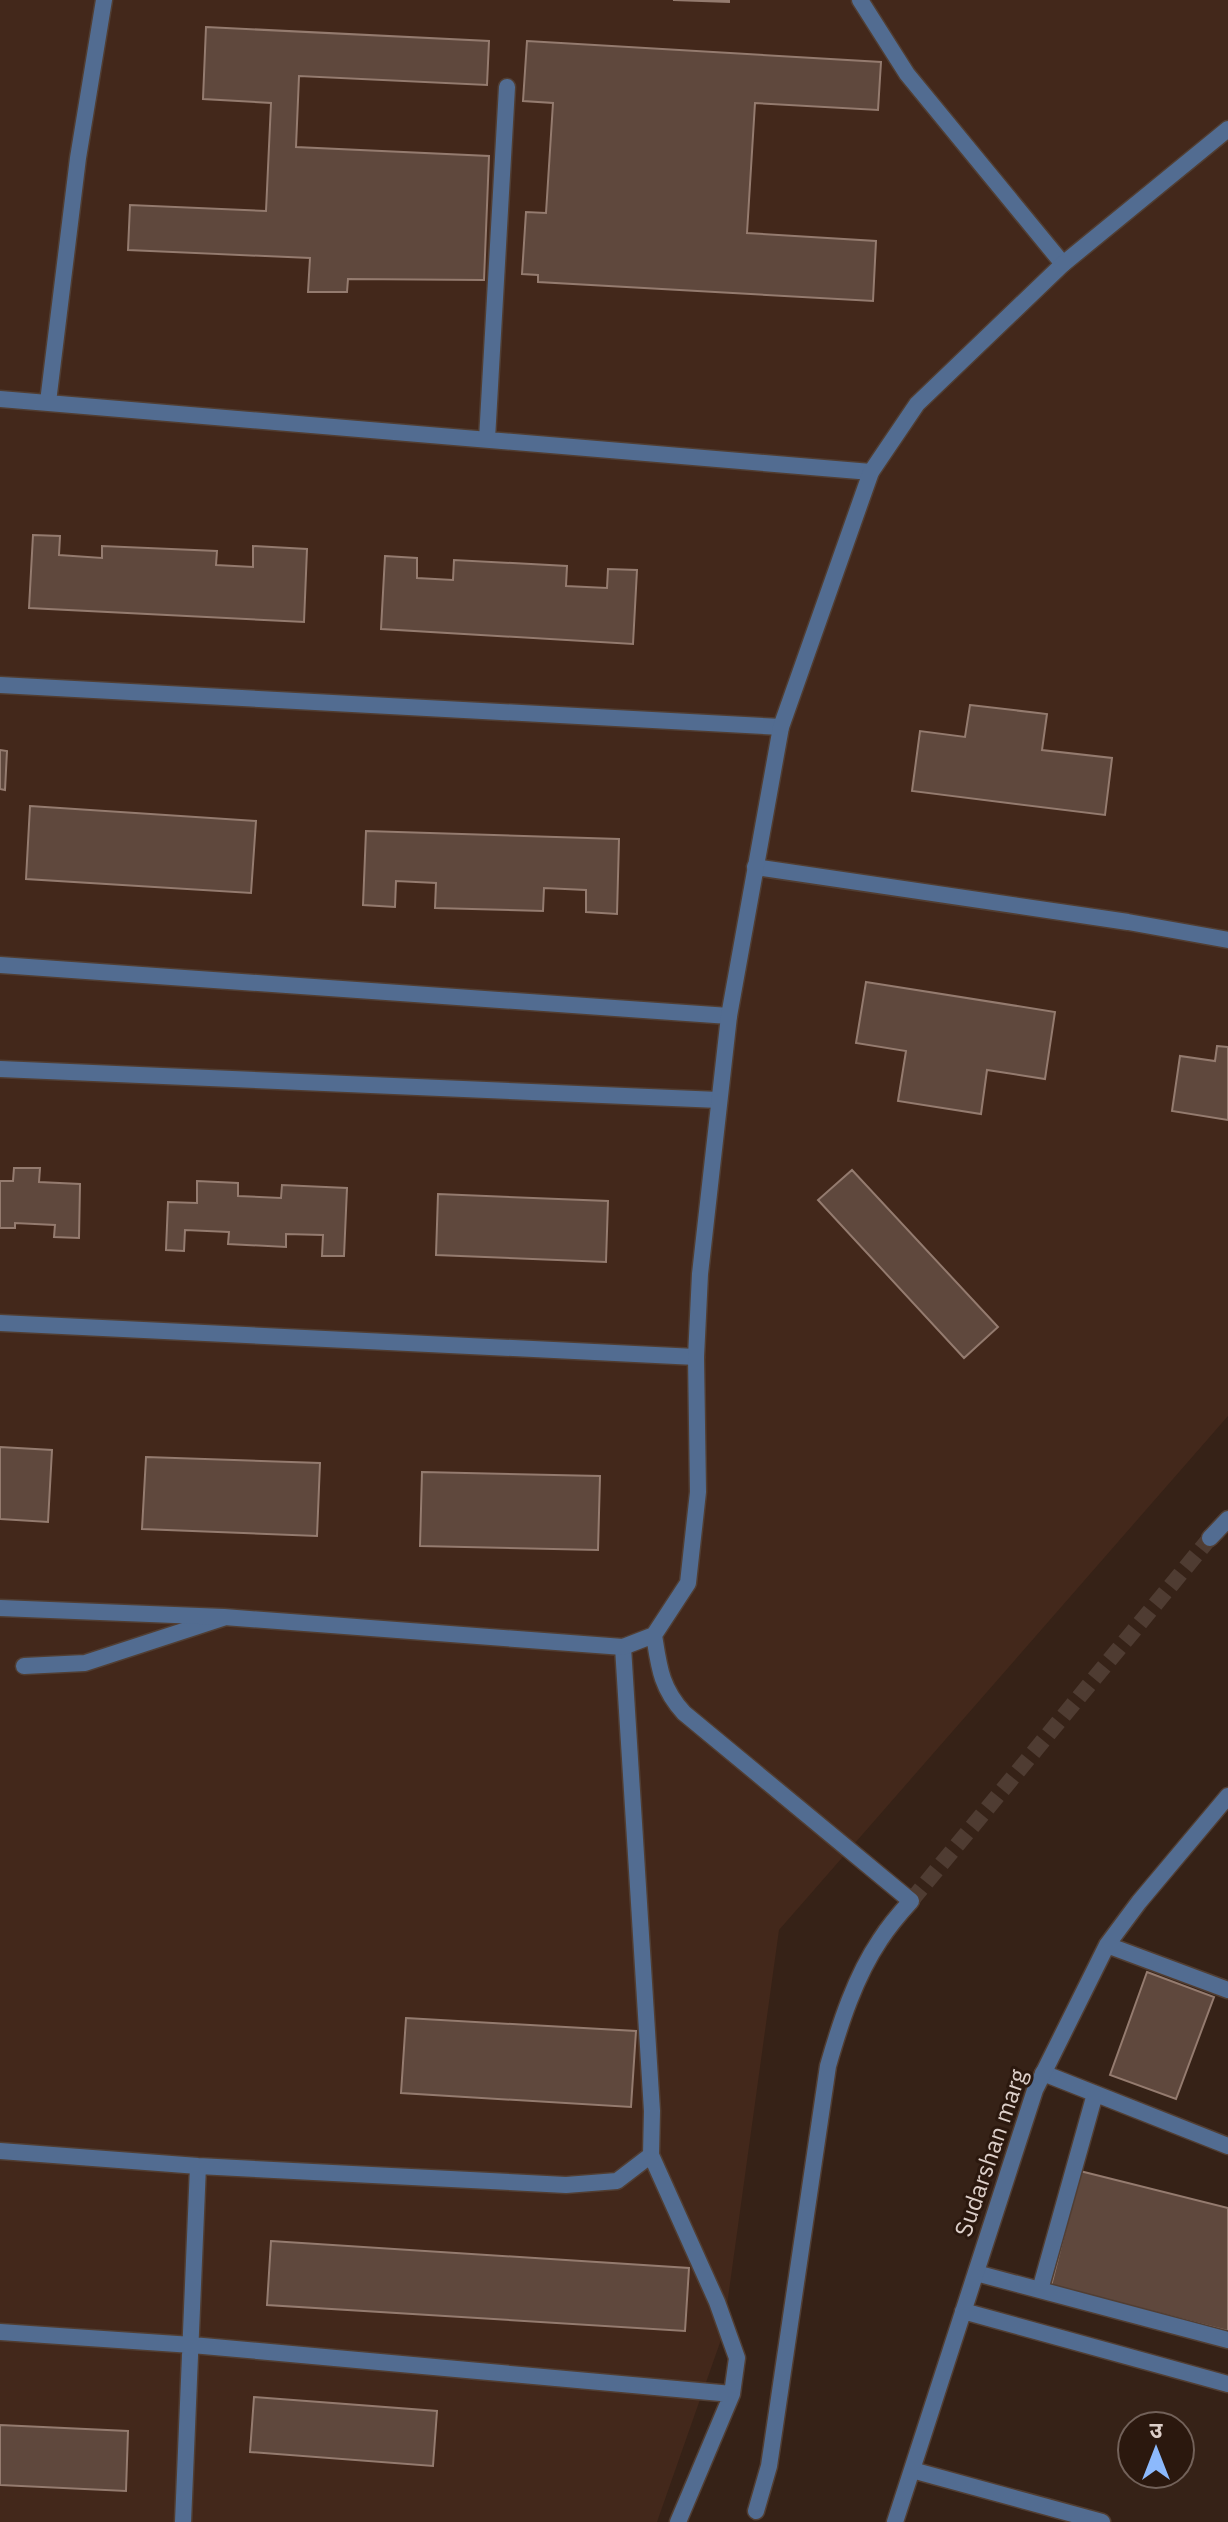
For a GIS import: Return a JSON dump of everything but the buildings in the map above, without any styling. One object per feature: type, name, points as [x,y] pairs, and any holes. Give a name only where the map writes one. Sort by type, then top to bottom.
[{"type":"street","points":[[48,402],[78,158],[104,0]]},
{"type":"street","points":[[860,0],[907,74],[1063,264]]},
{"type":"street","points":[[487,439],[507,87]]},
{"type":"street","points":[[0,1608],[224,1617],[623,1647],[654,1635],[688,1583],[698,1492],[696,1357],[700,1274],[729,1016],[781,727],[871,472],[917,404],[1063,264],[1228,129]]},
{"type":"street","points":[[0,399],[871,472]]},
{"type":"street","points":[[0,685],[781,727]]},
{"type":"street","points":[[755,867],[1128,922],[1228,940]]},
{"type":"street","points":[[0,965],[729,1016]]},
{"type":"street","points":[[0,1069],[719,1100]]},
{"type":"street","points":[[0,1323],[696,1357]]},
{"type":"street","points":[[1210,1538],[1228,1519]]},
{"type":"street","points":[[24,1666],[85,1663],[224,1617]]},
{"type":"street","points":[[654,1635],[660,1673],[669,1697],[684,1713],[911,1901],[879,1940],[866,1965],[841,2022],[828,2066],[769,2466],[756,2511]]},
{"type":"street","points":[[623,1647],[652,2111],[651,2155],[722,2316],[737,2358],[732,2394],[678,2522]]},
{"type":"street","name":"Sudarshan marg","points":[[895,2522],[1035,2090],[1107,1945],[1228,1796]]},
{"type":"street","points":[[1107,1945],[1228,1990]]},
{"type":"street","points":[[1043,2073],[1228,2146]]},
{"type":"street","points":[[1040,2290],[1095,2094]]},
{"type":"street","points":[[0,2151],[198,2166],[566,2185],[617,2181],[651,2155]]},
{"type":"street","points":[[183,2522],[198,2166]]},
{"type":"street","points":[[976,2273],[1228,2340]]},
{"type":"street","points":[[963,2311],[1228,2384]]},
{"type":"street","points":[[0,2332],[192,2345],[732,2394]]},
{"type":"street","points":[[912,2470],[1102,2522]]},
{"type":"shaded area","points":[[0,0],[1228,0],[1228,1416],[779,1930],[723,2334],[657,2522],[0,2522]]},
{"type":"tunnel","points":[[911,1901],[1210,1538]]}]
